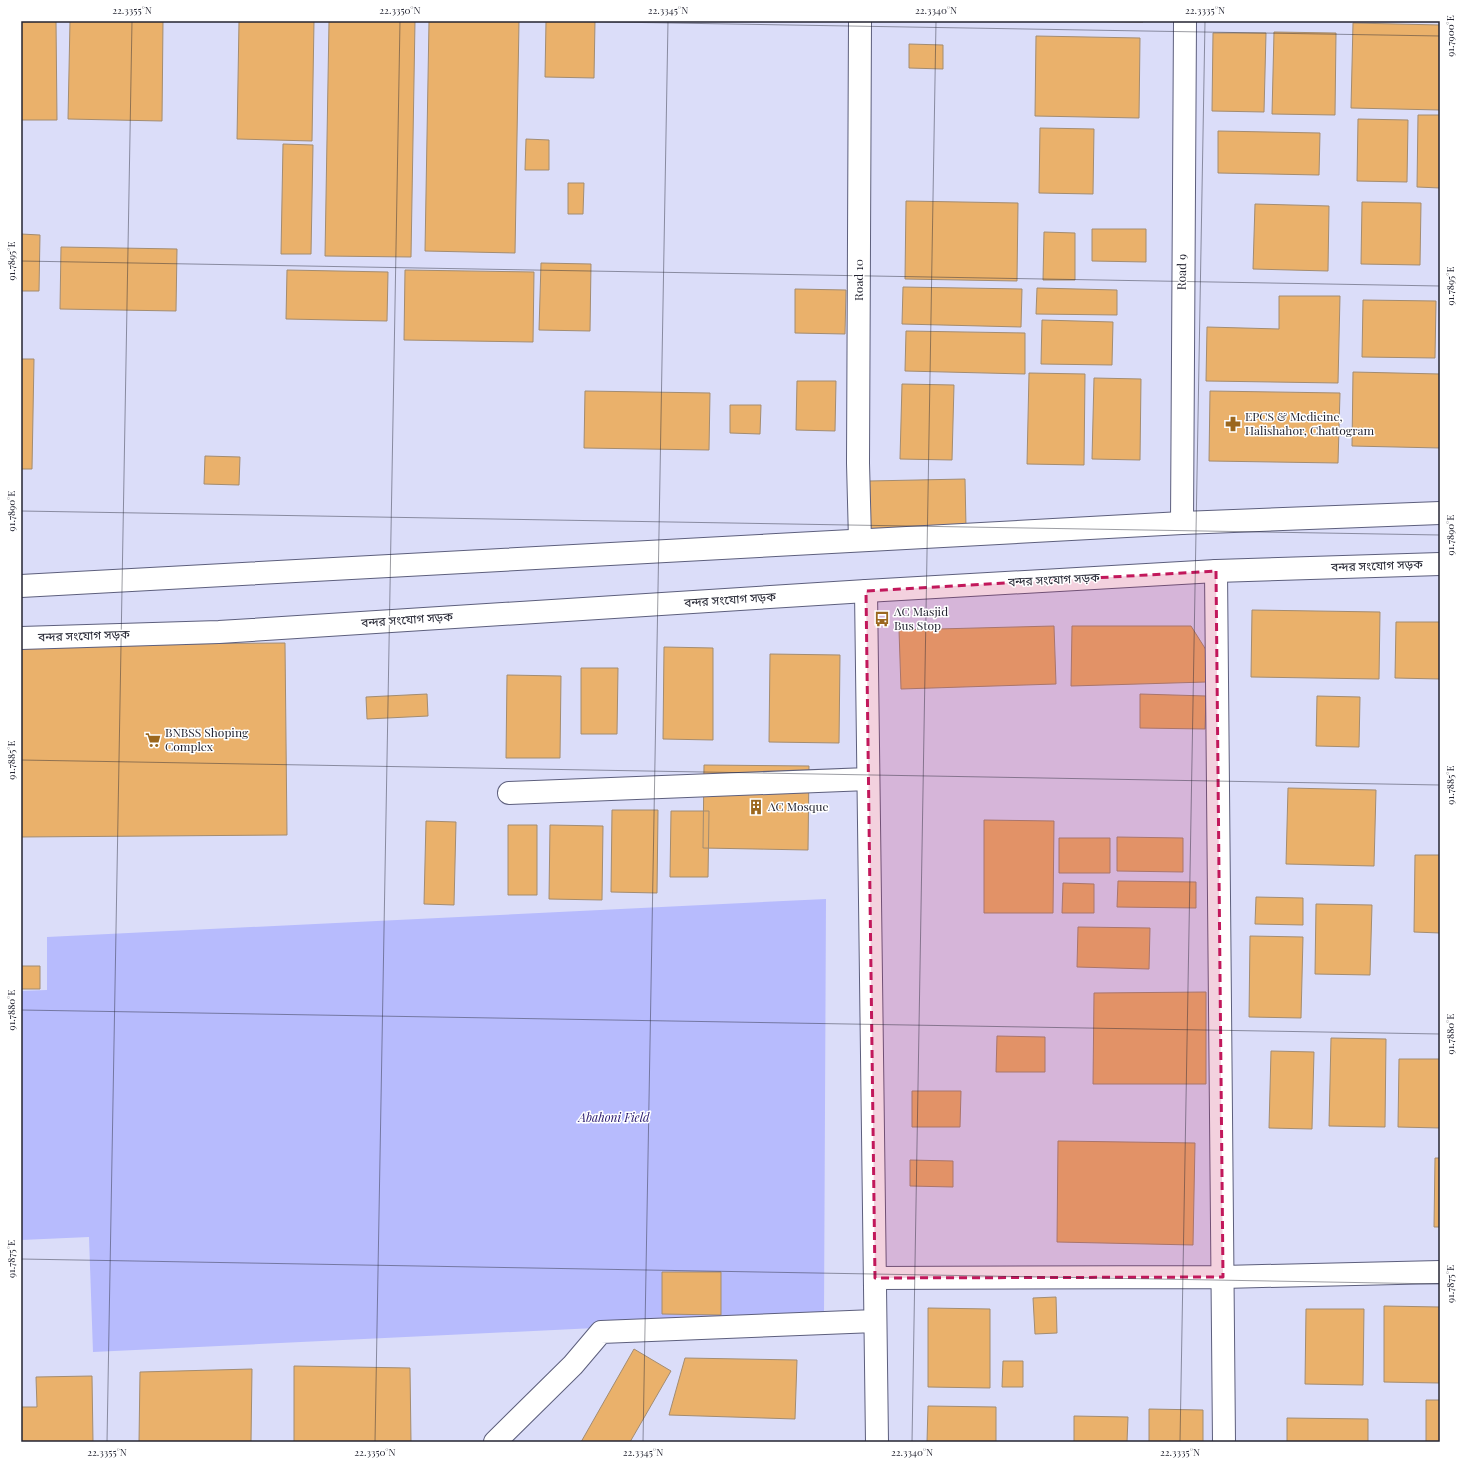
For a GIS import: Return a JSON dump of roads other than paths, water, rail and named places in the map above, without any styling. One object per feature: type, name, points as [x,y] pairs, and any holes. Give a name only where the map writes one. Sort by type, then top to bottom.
[{"type":"main road","name":"Road 10","points":[[860,21],[858,463],[860,540]]},
{"type":"main road","name":"Road 9","points":[[1182,523],[1184,21]]},
{"type":"main road","points":[[21,586],[1182,523],[1440,513]]},
{"type":"main road","name":"বন্দর সংযোগ সড়ক","points":[[21,638],[219,632],[866,591],[1216,571],[1440,564]]},
{"type":"main road","points":[[1216,571],[1224,1442]]},
{"type":"main road","points":[[866,591],[877,1442]]},
{"type":"main road","points":[[509,793],[868,778]]},
{"type":"main road","points":[[875,1278],[1223,1277],[1440,1272]]},
{"type":"main road","points":[[495,1442],[573,1365],[601,1332],[875,1320]]},
{"type":"place","name":"EPCS & Medicine, Halishahor, Chattogram","points":[[1233,424]]},
{"type":"place","name":"AC Masjid Bus Stop","points":[[882,619]]},
{"type":"place","name":"BNBSS Shoping Complex","points":[[153,740]]},
{"type":"place","name":"AC Mosque","points":[[756,807]]},
{"type":"park label","name":"Abahoni Field","points":[[614,1118]]}]
